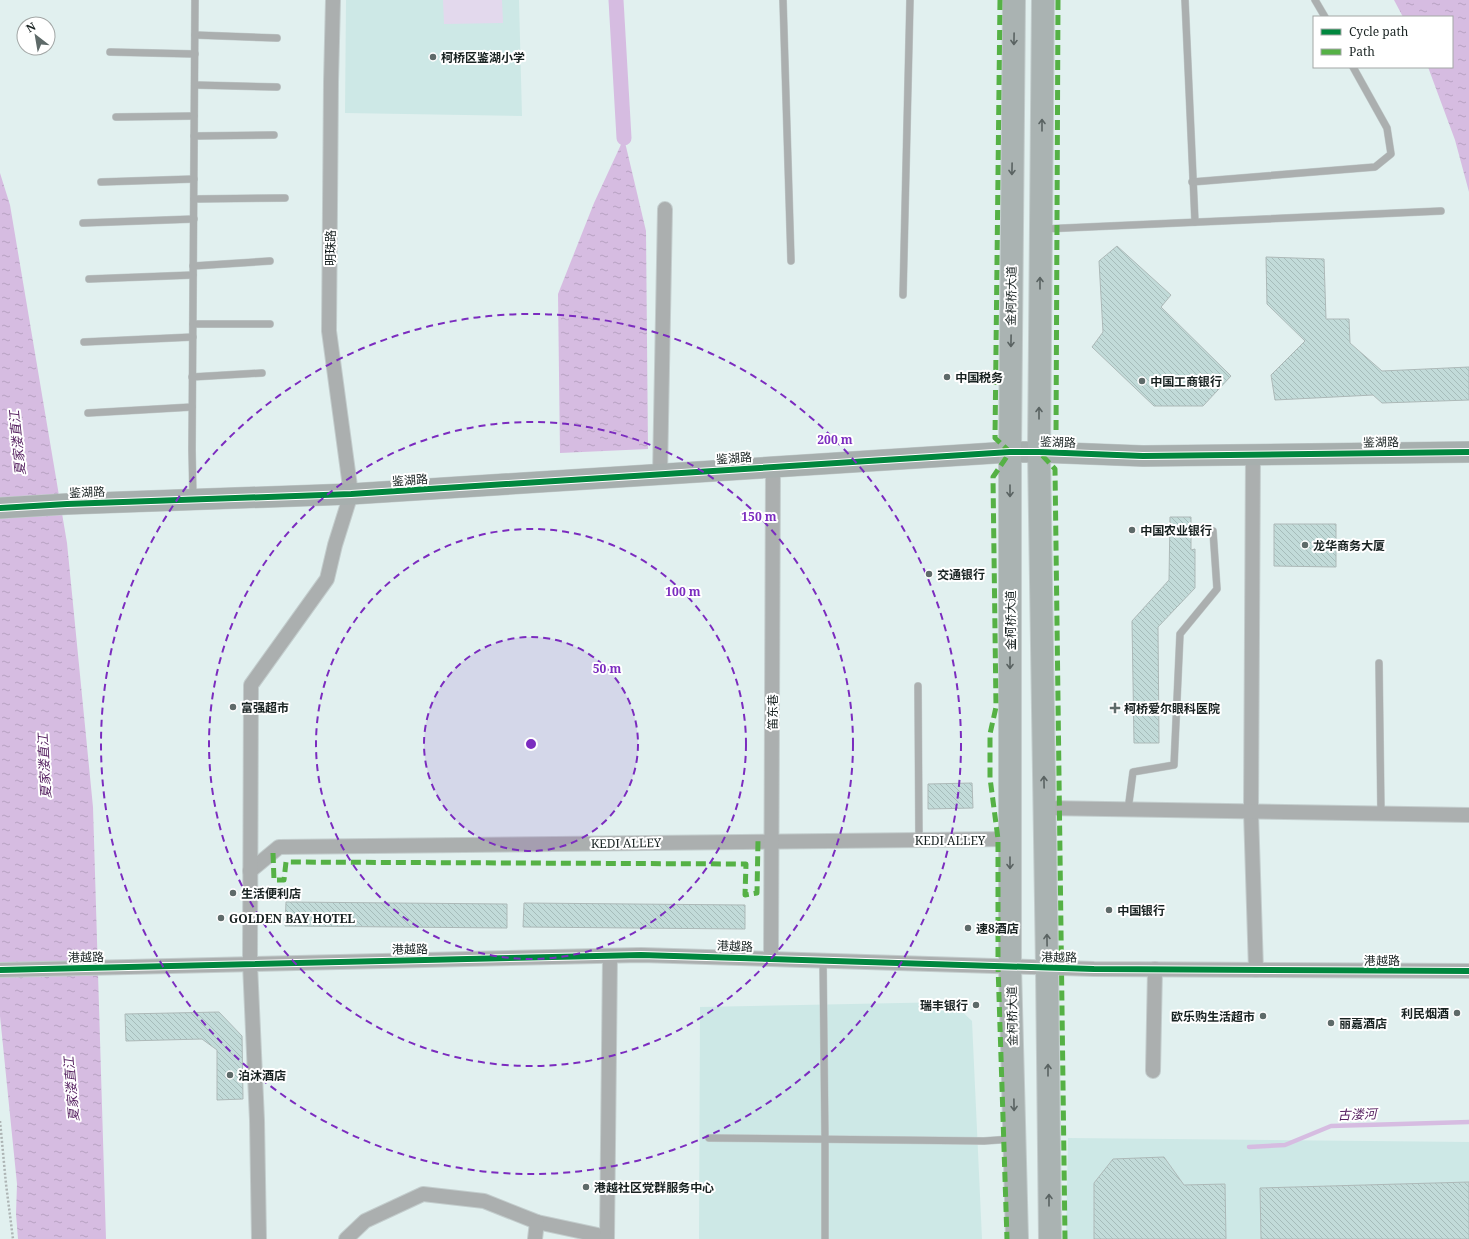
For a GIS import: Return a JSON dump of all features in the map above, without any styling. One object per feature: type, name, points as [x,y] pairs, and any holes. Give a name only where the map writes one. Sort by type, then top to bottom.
[{"type":"main road","name":"金柯桥大道","points":[[1014,0],[1010,452],[1010,966],[1017,1239]]},
{"type":"main road","points":[[1043,0],[1039,452],[1050,1239]]},
{"type":"street","name":"明珠路","points":[[333,0],[330,97],[329,331],[351,494]]},
{"type":"street","points":[[660,474],[665,209]]},
{"type":"street","name":"鉴湖路","points":[[0,508],[67,504],[351,494],[1010,452],[1143,456],[1469,452]]},
{"type":"street","points":[[1253,454],[1251,812],[1256,970]]},
{"type":"street","name":"笛东巷","points":[[771,958],[773,466]]},
{"type":"street","points":[[259,1239],[257,1120],[250,964],[251,685],[326,579],[351,494]]},
{"type":"street","points":[[1045,808],[1469,815]]},
{"type":"street","name":"KEDI ALLEY","points":[[250,871],[279,847],[1010,839]]},
{"type":"street","name":"港越路","points":[[0,970],[641,955],[1047,967],[1469,971]]},
{"type":"street","points":[[346,1239],[365,1221],[423,1194],[484,1201],[537,1222],[607,1238],[610,956]]},
{"type":"street","points":[[1153,1071],[1154,969]]},
{"type":"street","points":[[535,1239],[537,1222]]},
{"type":"lane","points":[[193,500],[192,377],[195,0]]},
{"type":"lane","points":[[783,0],[791,261]]},
{"type":"lane","points":[[903,295],[910,0]]},
{"type":"lane","points":[[1184,0],[1195,222]]},
{"type":"lane","points":[[1315,0],[1323,16]]},
{"type":"lane","points":[[195,35],[277,38]]},
{"type":"lane","points":[[110,52],[195,54]]},
{"type":"lane","points":[[1192,182],[1375,167],[1391,154],[1387,128],[1354,68]]},
{"type":"lane","points":[[195,85],[277,87]]},
{"type":"lane","points":[[116,117],[194,116]]},
{"type":"lane","points":[[194,136],[274,135]]},
{"type":"lane","points":[[101,182],[194,179]]},
{"type":"lane","points":[[194,199],[285,198]]},
{"type":"lane","points":[[1041,229],[1441,211]]},
{"type":"lane","points":[[83,223],[194,219]]},
{"type":"lane","points":[[193,266],[270,261]]},
{"type":"lane","points":[[89,280],[193,275]]},
{"type":"lane","points":[[193,324],[270,324]]},
{"type":"lane","points":[[84,342],[193,337]]},
{"type":"lane","points":[[192,377],[262,373]]},
{"type":"lane","points":[[88,413],[192,407]]},
{"type":"lane","points":[[1128,810],[1133,772],[1174,765],[1180,634],[1217,589],[1213,531]]},
{"type":"lane","points":[[1379,663],[1381,814]]},
{"type":"lane","points":[[918,686],[919,840]]},
{"type":"lane","points":[[823,960],[825,1139],[824,1239]]},
{"type":"lane","points":[[709,1138],[1015,1139]]},
{"type":"path","points":[[0,1121],[13,1239]]},
{"type":"shaded area","name":"柯桥区鉴湖小学","points":[[346,0],[519,0],[522,116],[345,113]]},
{"type":"shaded area","points":[[443,0],[502,0],[503,23],[444,24]]},
{"type":"shaded area","points":[[952,1002],[972,1021],[982,1239],[699,1239],[700,1007]]},
{"type":"shaded area","points":[[1068,1138],[1469,1142],[1469,1239],[1066,1239]]},
{"type":"water","points":[[1394,0],[1469,0],[1469,192],[1455,140],[1428,68],[1453,68],[1453,16],[1402,16]]},
{"type":"water","points":[[624,138],[646,231],[648,449],[560,453],[558,294],[594,203]]},
{"type":"water","name":"夏家溇直江","points":[[0,173],[10,205],[67,543],[93,807],[106,1239],[18,1239],[16,1214],[17,1184],[0,1016]]},
{"type":"building","points":[[1117,246],[1171,295],[1161,307],[1231,376],[1203,406],[1154,406],[1092,347],[1103,332],[1099,261]]},
{"type":"building","points":[[1266,257],[1324,259],[1326,319],[1349,319],[1350,343],[1382,371],[1469,367],[1469,400],[1382,403],[1373,395],[1275,400],[1271,375],[1305,341],[1267,304]]},
{"type":"building","points":[[1170,517],[1191,517],[1191,550],[1195,549],[1195,588],[1158,627],[1159,743],[1134,743],[1132,621],[1169,580]]},
{"type":"building","name":"龙华商务大厦","points":[[1274,524],[1336,524],[1336,567],[1274,566]]},
{"type":"building","points":[[972,783],[973,808],[928,809],[928,784]]},
{"type":"building","points":[[286,902],[507,904],[507,928],[285,926]]},
{"type":"building","points":[[524,903],[745,905],[745,929],[523,927]]},
{"type":"building","name":"泊沐酒店","points":[[219,1012],[242,1036],[243,1099],[217,1100],[217,1050],[202,1039],[126,1041],[125,1014]]},
{"type":"building","points":[[1164,1157],[1184,1185],[1225,1184],[1226,1239],[1094,1239],[1094,1183],[1113,1159]]},
{"type":"building","points":[[1469,1182],[1469,1239],[1261,1239],[1260,1188]]},
{"type":"waterway","points":[[616,0],[624,138]]},
{"type":"waterway","name":"古溇河","points":[[1249,1147],[1285,1145],[1331,1126],[1469,1122]]},
{"type":"marked path","points":[[1000,0],[995,438],[1010,452],[993,477],[996,707],[990,734],[990,778],[998,839],[998,966],[1007,1239]]},
{"type":"marked path","points":[[1058,0],[1056,438],[1039,452],[1055,469],[1065,1239]]},
{"type":"marked path","points":[[273,853],[274,880],[284,880],[286,862],[746,864],[745,895],[757,893],[758,841]]},
{"type":"cycle path","points":[[0,508],[67,504],[351,494],[1010,452],[1143,456],[1469,452]]},
{"type":"cycle path","points":[[0,970],[641,955],[1094,969],[1469,971]]},
{"type":"place","name":"柯桥区鉴湖小学","points":[[433,57]]},
{"type":"place","name":"中国税务","points":[[947,377]]},
{"type":"place","name":"中国工商银行","points":[[1142,381]]},
{"type":"place","name":"中国农业银行","points":[[1132,530]]},
{"type":"place","name":"龙华商务大厦","points":[[1305,545]]},
{"type":"place","name":"交通银行","points":[[929,574]]},
{"type":"place","name":"富强超市","points":[[233,707]]},
{"type":"place","name":"柯桥爱尔眼科医院","points":[[1115,708]]},
{"type":"place","name":"生活便利店","points":[[233,893]]},
{"type":"place","name":"中国银行","points":[[1109,910]]},
{"type":"place","name":"GOLDEN BAY HOTEL","points":[[221,918]]},
{"type":"place","name":"速8酒店","points":[[968,928]]},
{"type":"place","name":"瑞丰银行","points":[[976,1005]]},
{"type":"place","name":"利民烟酒","points":[[1457,1013]]},
{"type":"place","name":"欧乐购生活超市","points":[[1263,1016]]},
{"type":"place","name":"丽嘉酒店","points":[[1331,1023]]},
{"type":"place","name":"泊沐酒店","points":[[230,1075]]},
{"type":"place","name":"港越社区党群服务中心","points":[[586,1187]]}]
